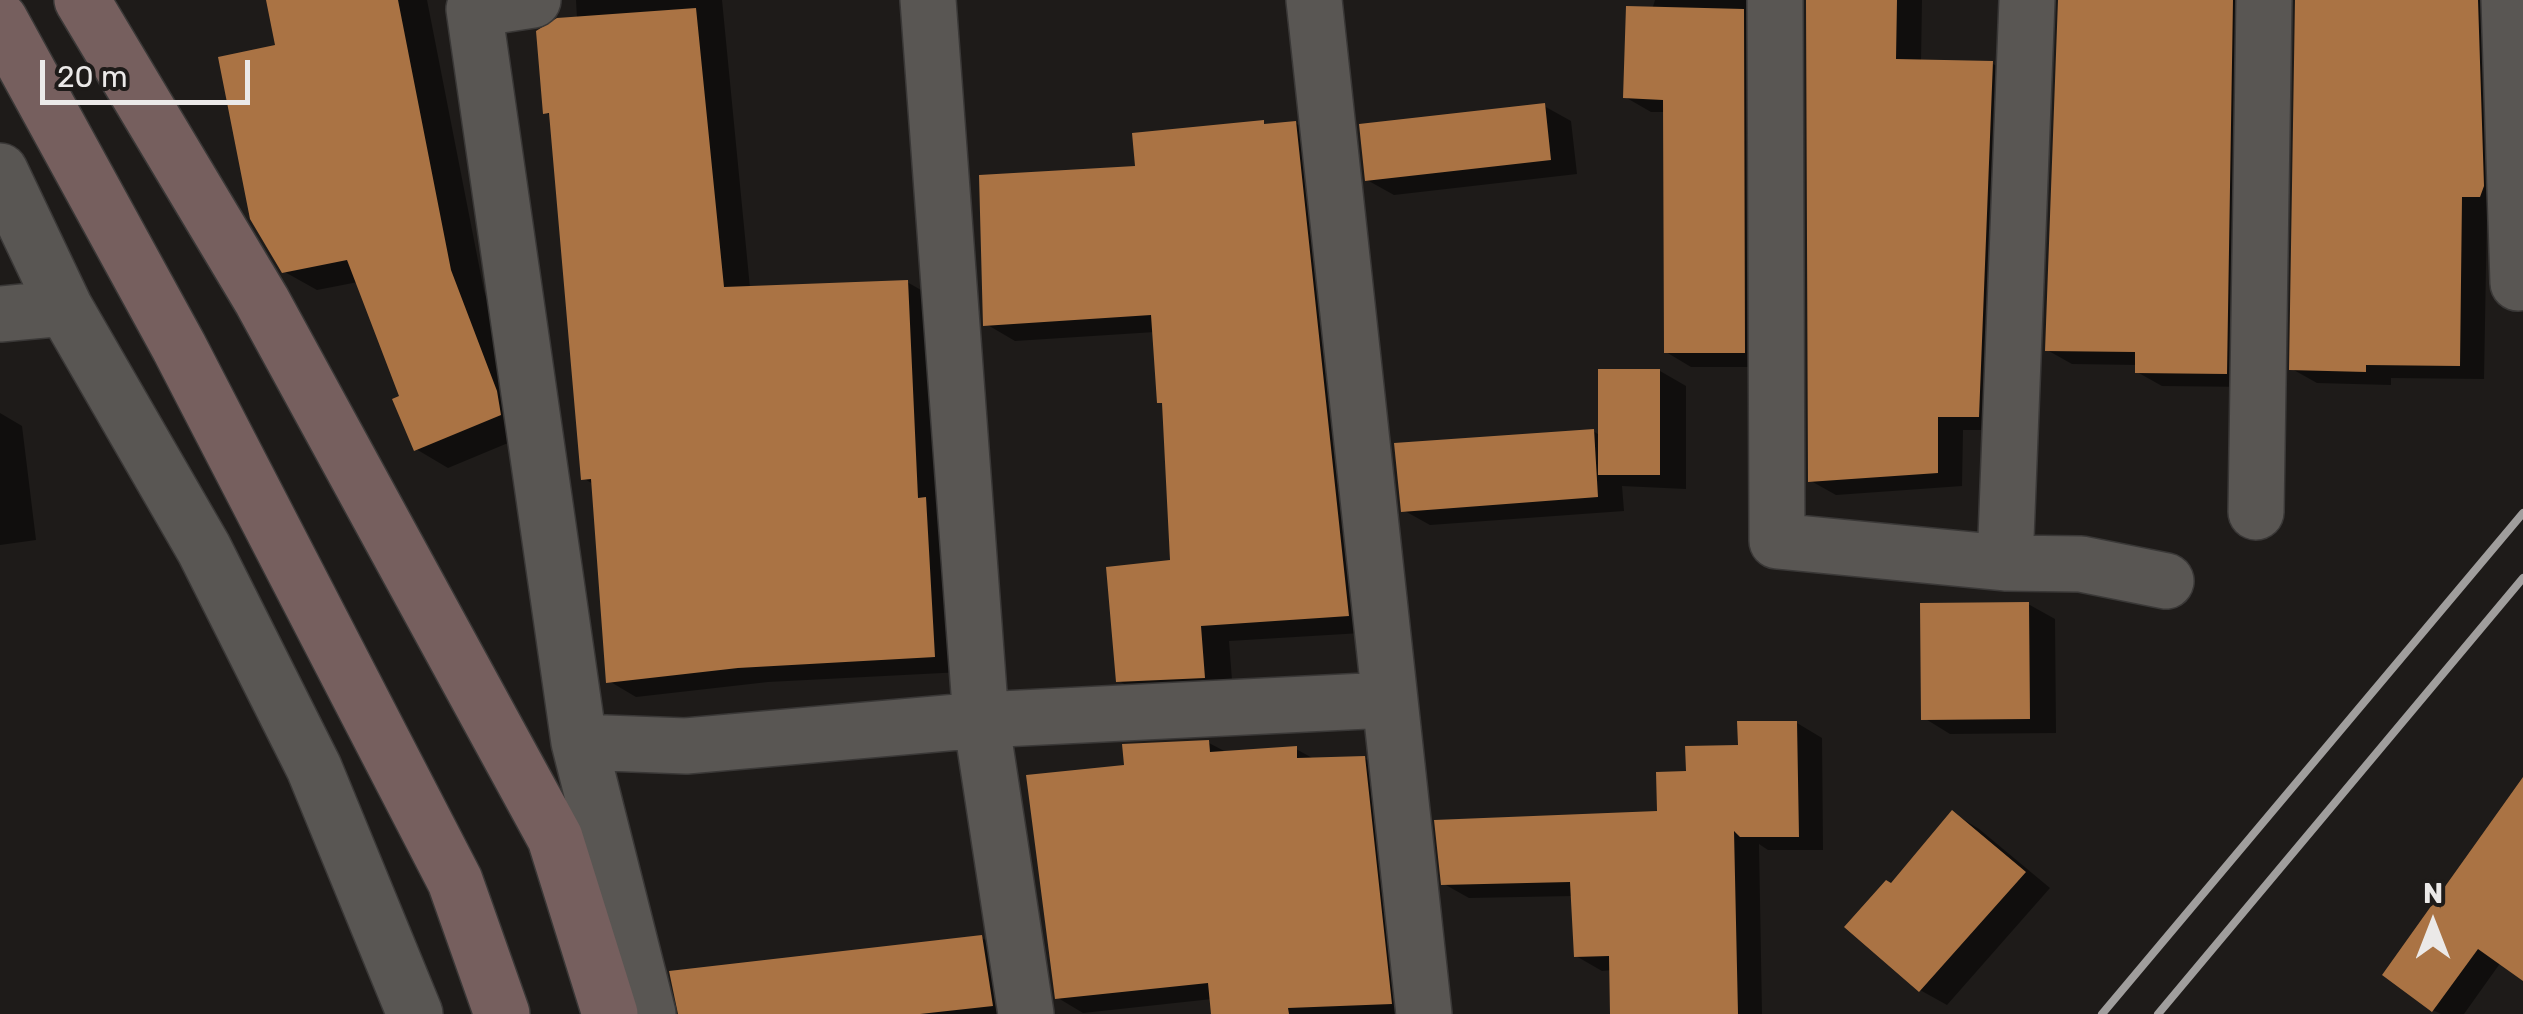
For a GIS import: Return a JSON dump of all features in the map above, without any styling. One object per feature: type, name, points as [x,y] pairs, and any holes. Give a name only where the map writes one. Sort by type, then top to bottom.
[{"type":"main road","points":[[82,0],[262,301],[555,838],[610,1014]]},
{"type":"main road","points":[[0,20],[178,346],[455,881],[502,1014]]},
{"type":"street","points":[[533,0],[473,5],[580,742],[648,1014]]},
{"type":"street","points":[[928,0],[981,720],[1026,1014]]},
{"type":"street","points":[[1314,0],[1386,700],[1424,1014]]},
{"type":"street","points":[[1775,0],[1778,541],[2004,563],[2081,564],[2166,581]]},
{"type":"street","points":[[2004,563],[2027,0]]},
{"type":"street","points":[[2256,512],[2264,0]]},
{"type":"street","points":[[2508,0],[2518,283]]},
{"type":"street","points":[[0,171],[65,308],[204,550],[314,768],[416,1014]]},
{"type":"street","points":[[0,314],[65,308]]},
{"type":"street","points":[[580,742],[686,746],[981,720],[1386,700]]},
{"type":"building","points":[[266,0],[398,0],[451,270],[497,391],[501,415],[414,451],[392,399],[399,396],[347,260],[282,273],[250,219],[218,57],[275,45]]},
{"type":"building","points":[[1806,0],[1897,0],[1896,59],[1993,61],[1979,417],[1938,417],[1938,473],[1808,482]]},
{"type":"building","points":[[2058,0],[2233,0],[2227,374],[2135,373],[2135,352],[2045,351]]},
{"type":"building","points":[[2295,0],[2478,0],[2484,186],[2480,197],[2462,197],[2460,366],[2366,365],[2366,372],[2289,370]]},
{"type":"building","points":[[1626,6],[1744,9],[1745,353],[1664,353],[1663,100],[1623,98]]},
{"type":"building","points":[[696,8],[724,287],[908,280],[918,498],[926,497],[935,657],[738,668],[606,683],[591,479],[581,480],[549,113],[543,114],[536,31],[557,18]]},
{"type":"building","points":[[1545,103],[1551,160],[1365,181],[1359,124]]},
{"type":"building","points":[[1264,120],[1264,124],[1296,121],[1349,616],[1201,626],[1205,678],[1116,682],[1106,567],[1170,560],[1162,403],[1157,403],[1151,315],[983,326],[979,175],[1135,166],[1132,133]]},
{"type":"building","points":[[1598,369],[1660,369],[1660,475],[1598,475]]},
{"type":"building","points":[[1594,429],[1598,497],[1401,512],[1394,443]]},
{"type":"building","points":[[2029,602],[2030,719],[1921,720],[1920,603]]},
{"type":"building","points":[[1737,721],[1797,721],[1799,837],[1740,837],[1734,831],[1738,1014],[1610,1014],[1609,956],[1574,957],[1570,882],[1441,885],[1434,820],[1657,811],[1656,772],[1686,771],[1685,746],[1738,745]]},
{"type":"building","points":[[1209,740],[1210,752],[1297,746],[1297,758],[1365,756],[1392,1004],[1288,1008],[1289,1014],[1211,1014],[1208,983],[1055,999],[1026,775],[1124,765],[1122,744]]},
{"type":"building","points":[[2523,777],[2523,981],[2478,949],[2432,1012],[2382,975]]},
{"type":"building","points":[[1952,810],[2026,872],[1919,992],[1844,927],[1886,880],[1891,883]]},
{"type":"building","points":[[982,935],[993,1006],[920,1014],[678,1014],[669,971]]},
{"type":"railway","points":[[2102,1014],[2523,513]]},
{"type":"railway","points":[[2158,1014],[2523,578]]}]
